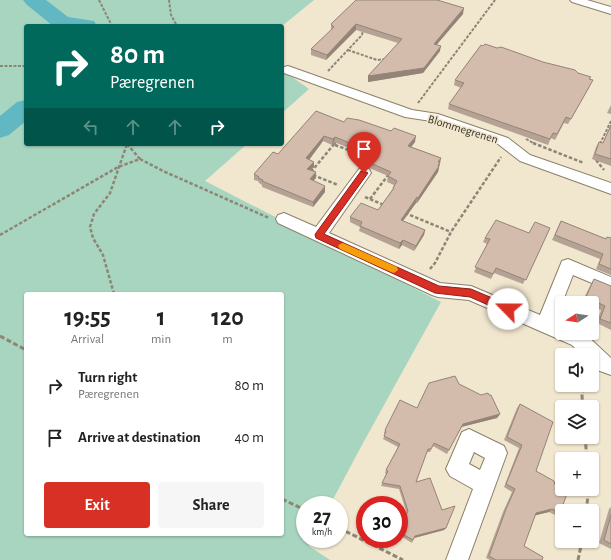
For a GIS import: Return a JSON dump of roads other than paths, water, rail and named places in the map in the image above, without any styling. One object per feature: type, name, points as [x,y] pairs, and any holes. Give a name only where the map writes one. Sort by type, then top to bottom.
[{"type":"street","points":[[576,0],[611,11]]},
{"type":"street","name":"Blommegrenen","points":[[288,70],[410,114],[433,117],[503,141],[525,158],[611,189]]},
{"type":"street","points":[[319,235],[364,173]]},
{"type":"street","points":[[284,219],[438,290],[471,293],[555,329]]},
{"type":"street","points":[[545,325],[568,266],[611,284]]},
{"type":"street","points":[[579,340],[604,364],[611,367]]},
{"type":"street","points":[[457,560],[486,484]]},
{"type":"waterway","points":[[33,0],[61,22],[74,24]]},
{"type":"waterway","points":[[0,129],[24,110]]}]
